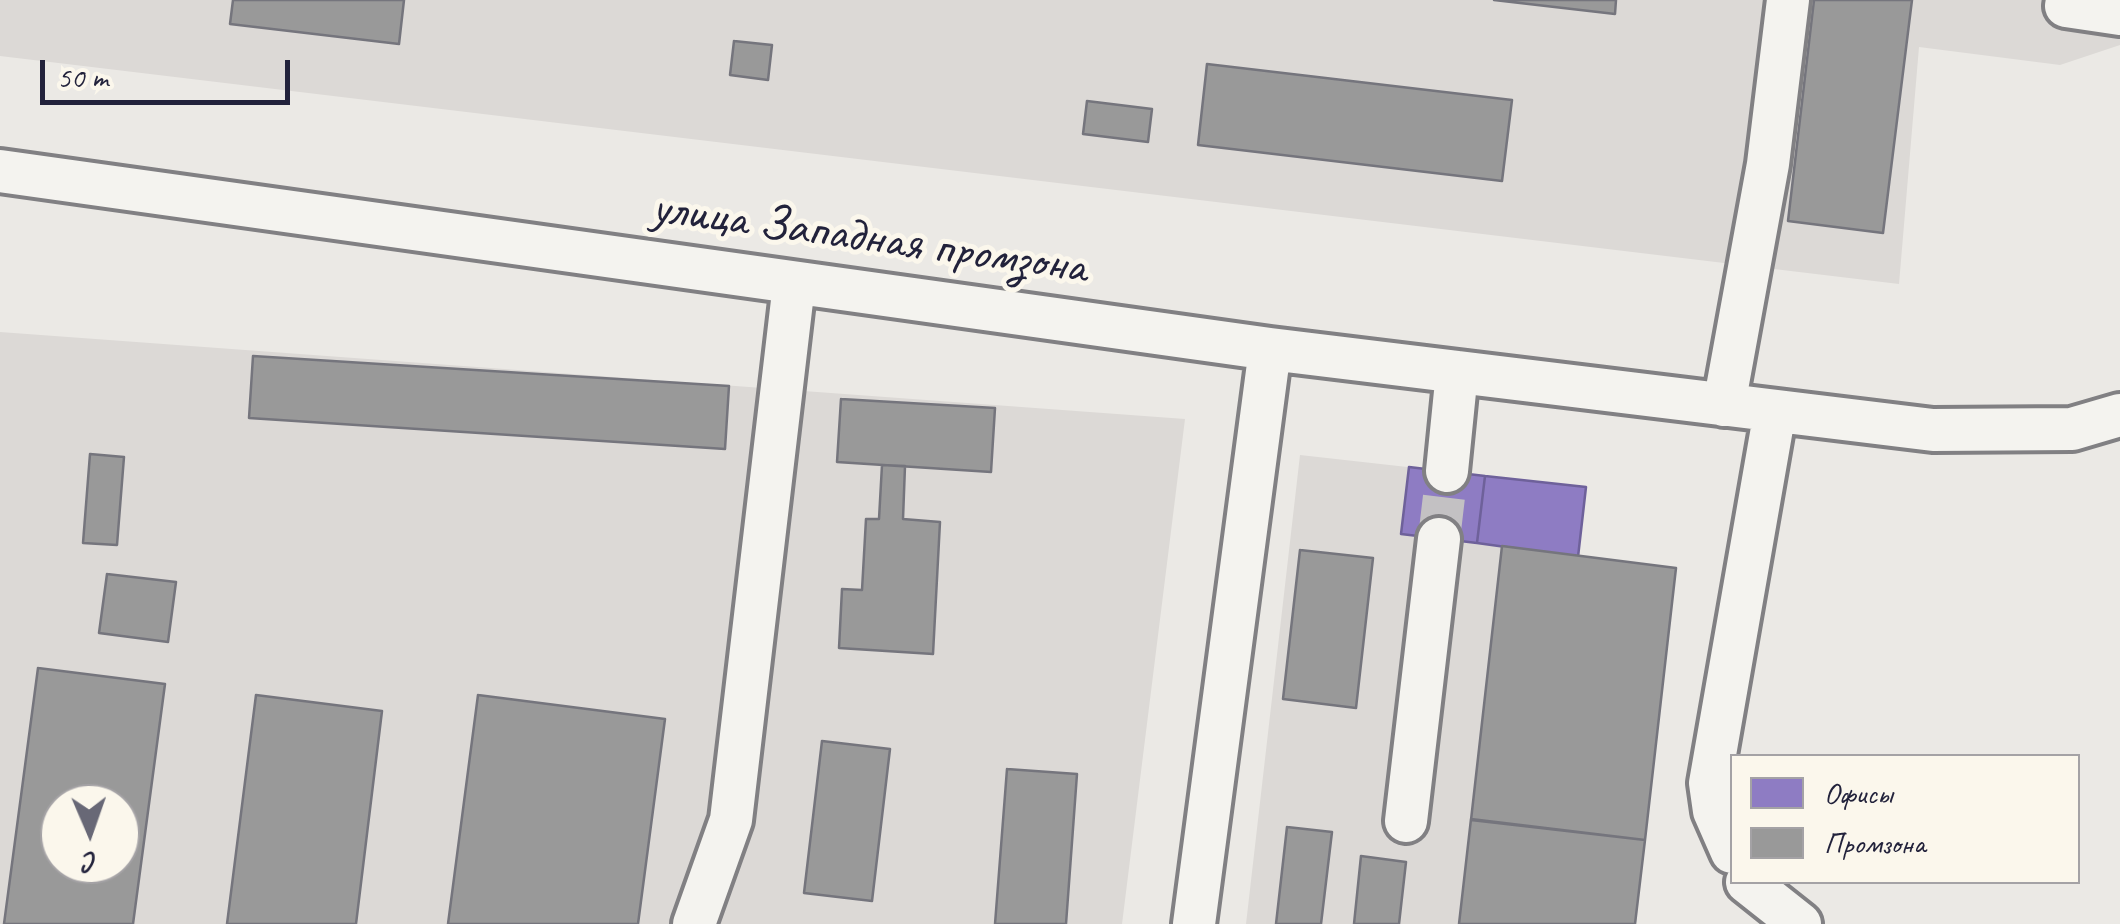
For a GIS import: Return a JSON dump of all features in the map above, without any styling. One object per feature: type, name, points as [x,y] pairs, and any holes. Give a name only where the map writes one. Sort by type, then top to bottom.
[{"type":"street","points":[[1724,405],[1768,164],[1788,0]]},
{"type":"street","points":[[2067,0],[2066,6],[2120,14]]},
{"type":"street","name":"улица Западная промзона","points":[[0,172],[1270,349],[1932,430],[2072,429],[2120,415]]},
{"type":"street","points":[[694,924],[731,820],[794,284]]},
{"type":"street","points":[[1194,924],[1270,349]]},
{"type":"street","points":[[1447,472],[1458,372]]},
{"type":"street","points":[[1730,847],[1714,811],[1710,783],[1776,412]]},
{"type":"street","points":[[1406,821],[1439,539]]},
{"type":"street","points":[[1750,884],[1800,924]]},
{"type":"shaded area","points":[[0,0],[2120,0],[2120,45],[2060,65],[1919,47],[1899,284],[0,56]]},
{"type":"shaded area","points":[[0,332],[1185,419],[1122,924],[0,924]]},
{"type":"shaded area","points":[[1300,455],[1586,487],[1578,557],[1676,568],[1636,924],[1246,924]]},
{"type":"building: Офисы","points":[[1409,467],[1485,476],[1477,543],[1401,534]]},
{"type":"building: Офисы","points":[[1485,476],[1586,487],[1578,557],[1477,543]]},
{"type":"building: Промзона","points":[[233,0],[404,0],[399,44],[230,24]]},
{"type":"building: Промзона","points":[[1494,0],[1616,0],[1615,14]]},
{"type":"building: Промзона","points":[[1814,0],[1912,0],[1883,233],[1788,221]]},
{"type":"building: Промзона","points":[[734,41],[772,45],[768,80],[730,75]]},
{"type":"building: Промзона","points":[[1207,64],[1512,100],[1502,181],[1198,145]]},
{"type":"building: Промзона","points":[[1087,101],[1152,109],[1148,142],[1083,134]]},
{"type":"building: Промзона","points":[[253,356],[729,386],[725,449],[249,418]]},
{"type":"building: Промзона","points":[[841,399],[995,408],[991,472],[837,462]]},
{"type":"building: Промзона","points":[[90,454],[124,457],[117,545],[83,543]]},
{"type":"building: Промзона","points":[[882,465],[905,466],[903,519],[940,522],[933,654],[839,648],[842,589],[862,590],[866,519],[879,519]]},
{"type":"building: Промзона","points":[[1502,546],[1676,568],[1645,840],[1471,820]]},
{"type":"building: Промзона","points":[[1300,550],[1373,558],[1356,708],[1283,699]]},
{"type":"building: Промзона","points":[[107,574],[176,582],[168,642],[99,633]]},
{"type":"building: Промзона","points":[[38,668],[165,684],[140,872],[140,784],[40,784],[40,884],[138,884],[133,924],[4,924]]},
{"type":"building: Промзона","points":[[256,695],[382,711],[356,924],[227,924]]},
{"type":"building: Промзона","points":[[478,695],[665,719],[638,924],[448,924]]},
{"type":"building: Промзона","points":[[822,741],[890,749],[872,901],[804,893]]},
{"type":"building: Промзона","points":[[1007,769],[1077,774],[1066,924],[995,924]]},
{"type":"building: Промзона","points":[[1471,819],[1645,840],[1635,924],[1459,924]]},
{"type":"building: Промзона","points":[[1287,827],[1332,832],[1321,924],[1276,924]]},
{"type":"building: Промзона","points":[[1361,856],[1406,862],[1399,924],[1354,924]]},
{"type":"tunnel","points":[[1439,539],[1447,471]]}]
